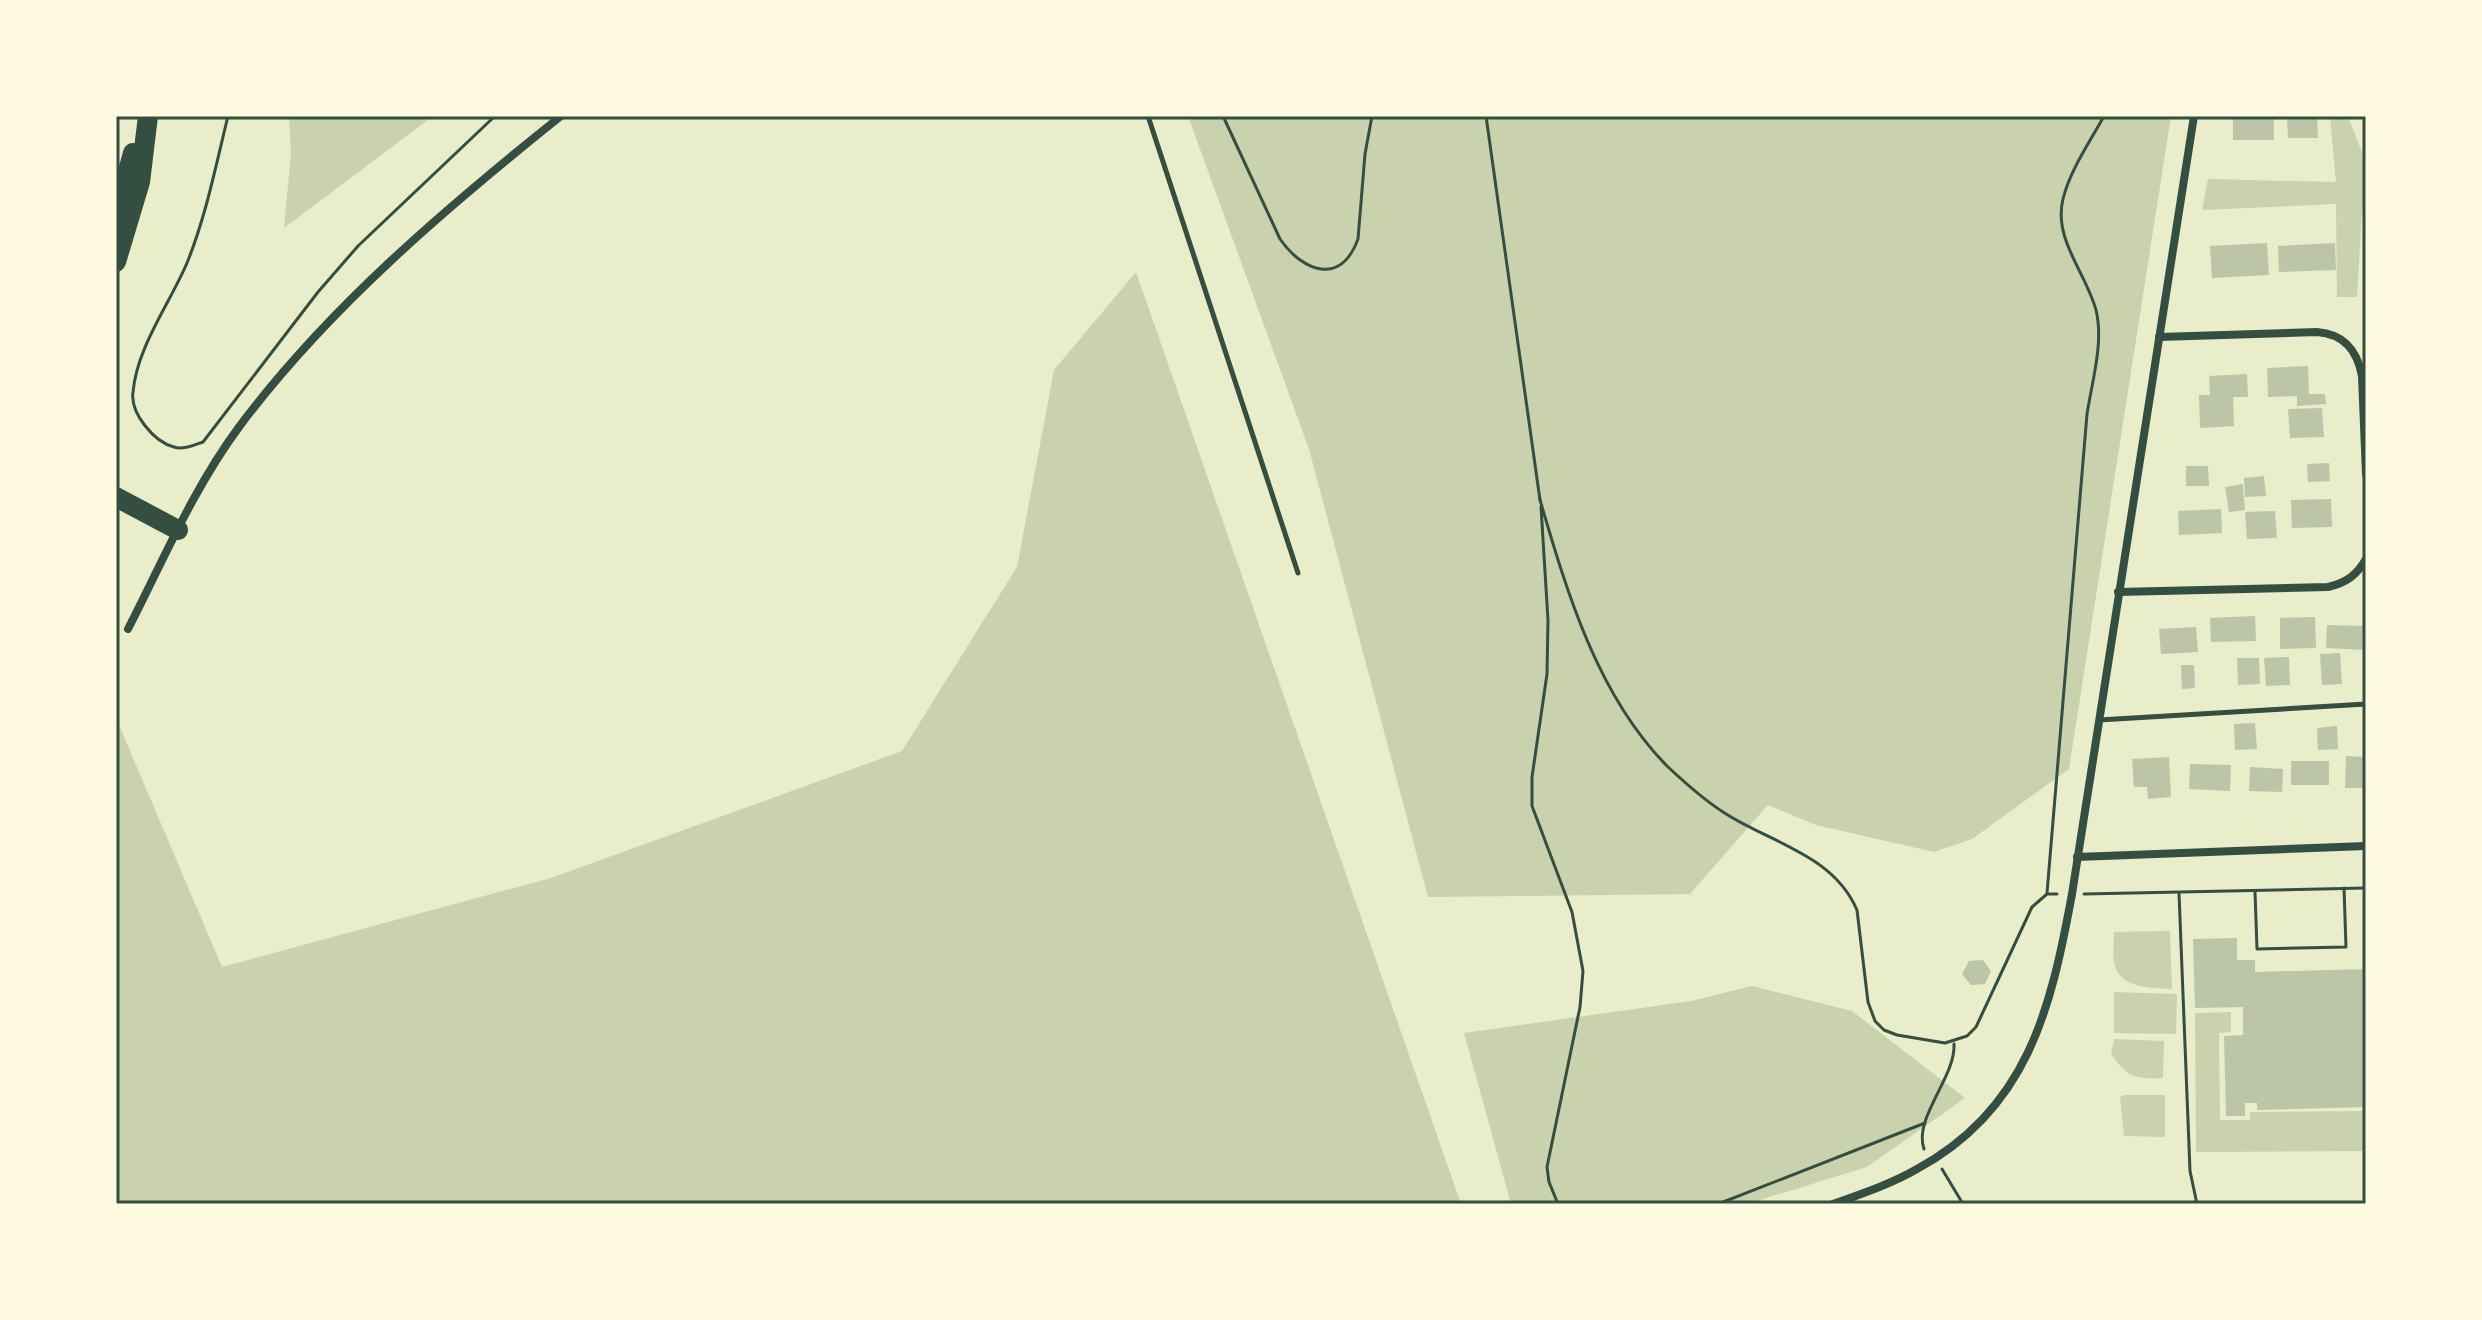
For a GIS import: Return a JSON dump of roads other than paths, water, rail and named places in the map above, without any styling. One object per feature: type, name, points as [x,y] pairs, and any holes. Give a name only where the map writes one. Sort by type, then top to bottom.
[{"type":"highway","points":[[116,215],[145,116]]},
{"type":"highway","points":[[116,262],[140,182],[145,116]]},
{"type":"highway","points":[[116,497],[178,530]]},
{"type":"street","points":[[1833,1204],[1896,1180],[1933,1160],[1969,1133],[2003,1096],[2033,1043],[2054,987],[2194,116]]},
{"type":"street","points":[[128,629],[205,479],[239,427],[306,349],[392,259],[558,117]]},
{"type":"street","points":[[2159,337],[2317,332],[2336,335],[2346,342],[2359,362],[2366,474]]},
{"type":"street","points":[[2118,592],[2328,587],[2356,574],[2366,559]]},
{"type":"street","points":[[2077,857],[2366,846]]},
{"type":"lane","points":[[1148,116],[1298,573]]},
{"type":"lane","points":[[2098,720],[2366,704]]}]
